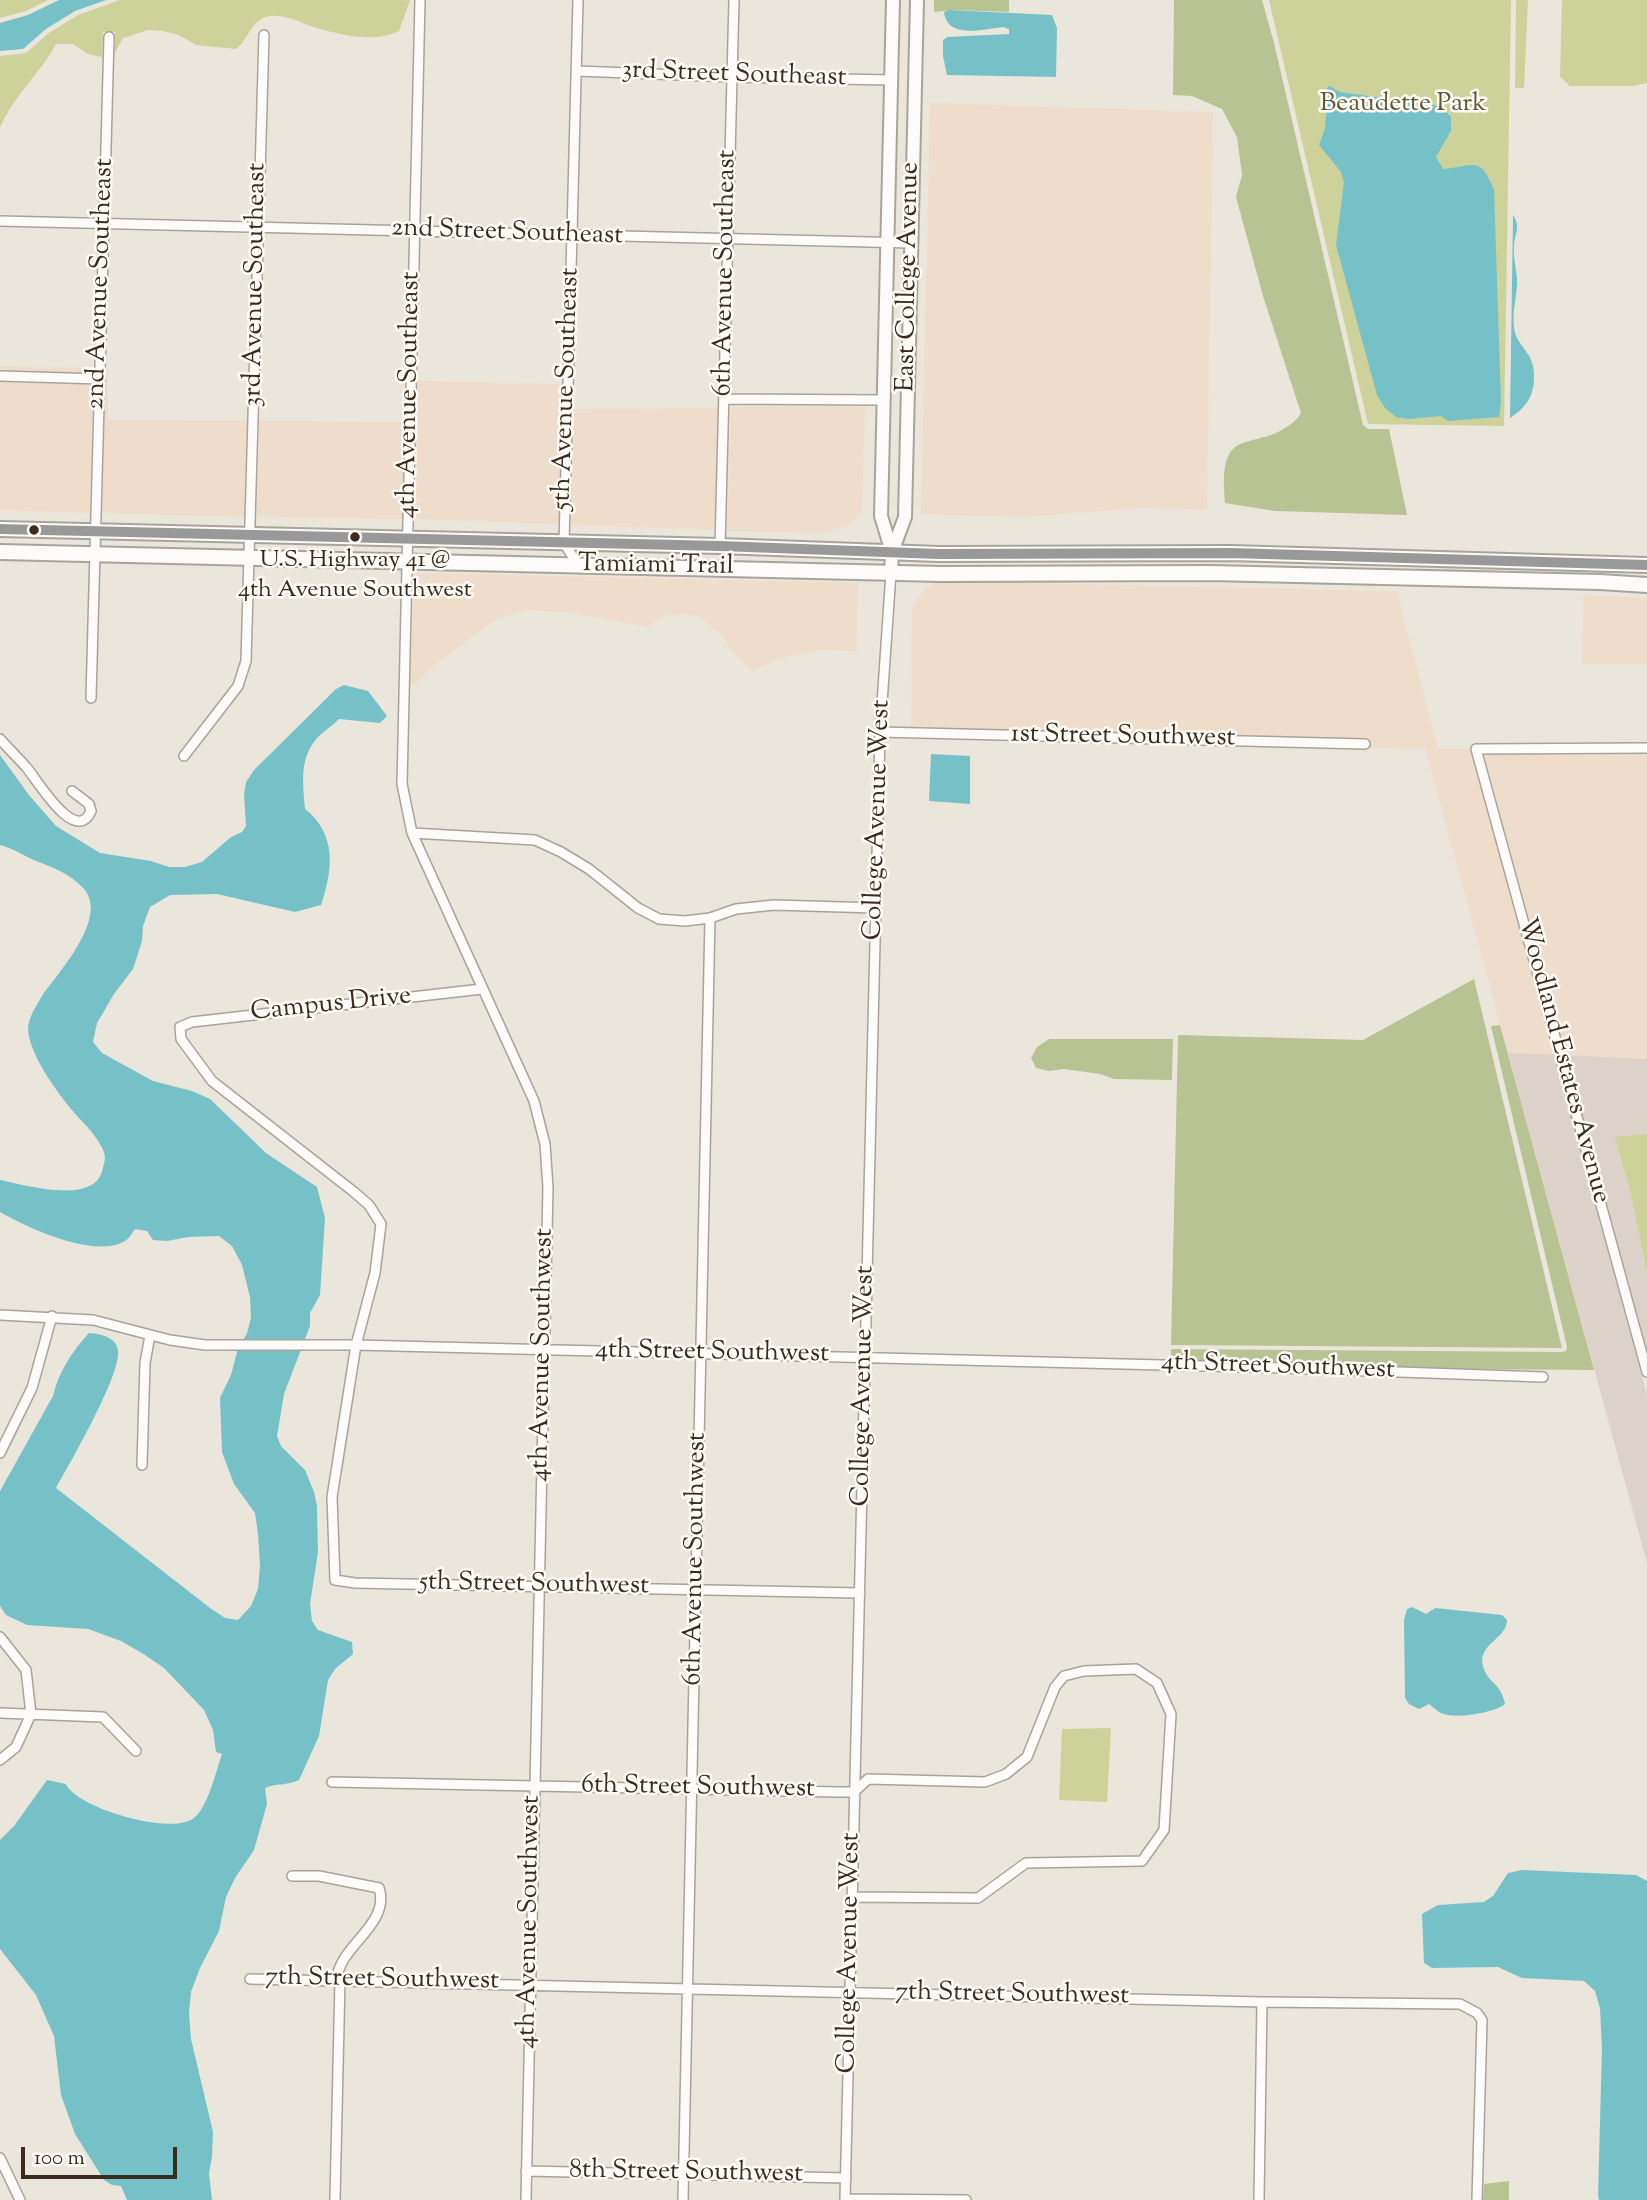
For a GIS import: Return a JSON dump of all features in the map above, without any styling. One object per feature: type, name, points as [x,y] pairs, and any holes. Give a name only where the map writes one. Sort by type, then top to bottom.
[{"type":"main road","name":"East College Avenue","points":[[892,552],[881,516],[893,0]]},
{"type":"main road","name":"East College Avenue","points":[[891,573],[892,552],[905,517],[917,0]]},
{"type":"main road","name":"Tamiami Trail","points":[[0,529],[999,555],[1231,553],[1647,565]]},
{"type":"main road","points":[[695,568],[718,554],[720,546]]},
{"type":"main road","name":"Tamiami Trail","points":[[0,552],[891,573],[1196,573],[1647,585]]},
{"type":"street","name":"4th Avenue Southeast","points":[[408,539],[420,0]]},
{"type":"street","name":"5th Avenue Southeast","points":[[578,0],[564,543],[578,565]]},
{"type":"street","name":"6th Avenue Southeast","points":[[720,546],[734,0]]},
{"type":"street","name":"3rd Avenue Southeast","points":[[184,756],[238,686],[246,661],[264,35]]},
{"type":"street","name":"2nd Avenue Southeast","points":[[91,698],[109,37]]},
{"type":"street","name":"3rd Street Southeast","points":[[577,71],[891,79]]},
{"type":"street","name":"2nd Street Southeast","points":[[0,221],[911,243]]},
{"type":"street","points":[[0,376],[100,379]]},
{"type":"street","points":[[725,400],[883,400]]},
{"type":"street","name":"4th Avenue Southwest","points":[[408,539],[402,784],[412,833],[534,1101],[545,1144],[548,1188],[526,2200]]},
{"type":"street","name":"College Avenue West","points":[[845,2200],[880,732],[891,573]]},
{"type":"street","name":"1st Street Southwest","points":[[880,732],[1366,744]]},
{"type":"street","points":[[0,739],[28,769],[54,804],[73,820],[82,822],[88,817],[89,804],[72,791]]},
{"type":"street","name":"Woodland Estates Avenue","points":[[1647,748],[1476,749],[1647,1371]]},
{"type":"street","points":[[412,833],[535,840],[589,869],[638,908],[659,919],[685,921],[710,918],[736,909],[774,905],[876,908]]},
{"type":"street","name":"6th Avenue Southwest","points":[[683,2200],[710,918]]},
{"type":"street","name":"Campus Drive","points":[[356,1345],[375,1273],[381,1224],[369,1205],[354,1192],[212,1081],[181,1039],[180,1027],[191,1022],[482,989]]},
{"type":"street","name":"4th Street Southwest","points":[[0,1315],[93,1320],[170,1340],[222,1347],[356,1345],[1543,1377]]},
{"type":"street","points":[[0,1453],[32,1388],[52,1316]]},
{"type":"street","points":[[142,1465],[145,1363],[150,1335]]},
{"type":"street","name":"5th Street Southwest","points":[[356,1345],[332,1497],[335,1580],[355,1583],[860,1592]]},
{"type":"street","points":[[0,1637],[26,1671],[31,1714],[16,1747],[0,1760]]},
{"type":"street","points":[[852,1897],[978,1898],[1026,1863],[1142,1861],[1164,1830],[1171,1714],[1157,1683],[1136,1669],[1084,1671],[1064,1676],[1055,1687],[1027,1757],[1006,1774],[985,1782],[868,1779],[854,1792]]},
{"type":"street","points":[[0,1713],[103,1717],[136,1751]]},
{"type":"street","name":"6th Street Southwest","points":[[332,1782],[854,1792]]},
{"type":"street","points":[[292,1876],[319,1877],[379,1888],[382,1896],[379,1909],[368,1930],[340,1967],[334,2200],[340,2200]]},
{"type":"street","name":"7th Street Southwest","points":[[250,1979],[1460,2004],[1477,2012],[1482,2020],[1477,2200]]},
{"type":"street","points":[[1259,2200],[1262,2002]]},
{"type":"street","points":[[0,2158],[20,2200]]},
{"type":"street","name":"8th Street Southwest","points":[[526,2171],[846,2178]]},
{"type":"street","points":[[845,2200],[966,2200]]},
{"type":"shaded area","points":[[930,103],[1213,112],[1207,510],[1141,508],[1023,517],[921,514]]},
{"type":"shaded area","points":[[0,366],[94,368],[94,374],[0,371]]},
{"type":"shaded area","points":[[106,368],[108,420],[247,421],[245,517],[102,513]]},
{"type":"shaded area","points":[[418,381],[563,384],[559,524],[415,519]]},
{"type":"shaded area","points":[[0,382],[93,385],[90,513],[0,510]]},
{"type":"shaded area","points":[[575,385],[575,409],[719,408],[714,530],[571,525]]},
{"type":"shaded area","points":[[865,406],[862,511],[857,518],[847,526],[822,533],[727,531],[731,407]]},
{"type":"shaded area","points":[[259,421],[405,422],[403,519],[257,517]]},
{"type":"shaded area","points":[[414,573],[858,583],[857,651],[819,650],[774,660],[752,671],[729,648],[722,635],[698,616],[664,616],[648,627],[565,612],[529,610],[492,622],[435,665],[414,685],[410,685]]},
{"type":"shaded area","points":[[940,581],[1397,591],[1438,749],[1470,749],[1554,1055],[1508,1053],[1425,749],[1371,748],[1371,739],[911,727],[912,608],[925,589]]},
{"type":"shaded area","points":[[1583,595],[1647,598],[1647,664],[1582,664]]},
{"type":"shaded area","points":[[1484,754],[1647,754],[1647,1059],[1566,1055]]},
{"type":"shaded area","points":[[1508,1053],[1554,1055],[1642,1376],[1647,1396],[1647,1563]]},
{"type":"shaded area","points":[[1566,1055],[1647,1059],[1647,1134],[1614,1138],[1630,1190],[1647,1274],[1647,1349]]},
{"type":"green space","points":[[0,0],[48,0],[26,11],[0,18]]},
{"type":"green space","points":[[120,0],[410,0],[399,31],[378,37],[342,34],[276,16],[260,19],[236,49],[196,45],[179,35],[148,30],[123,38],[114,54],[115,32],[103,32],[102,57],[88,54],[73,44],[56,44],[5,116],[0,128],[0,56],[26,53],[49,33],[78,15]]},
{"type":"green space","points":[[934,0],[1009,0],[1009,12],[934,12]]},
{"type":"green space","points":[[1174,0],[1262,0],[1363,425],[1368,429],[1389,429],[1407,515],[1275,511],[1225,503],[1224,471],[1232,450],[1243,443],[1280,431],[1301,413],[1263,296],[1236,197],[1242,175],[1237,137],[1222,109],[1192,96],[1173,95]]},
{"type":"green space","name":"Beaudette Park","points":[[1269,0],[1511,0],[1504,426],[1368,424]]},
{"type":"green space","points":[[1516,0],[1528,0],[1524,88],[1515,88]]},
{"type":"green space","points":[[1562,0],[1647,0],[1647,83],[1634,86],[1570,86],[1560,77]]},
{"type":"green space","points":[[1474,979],[1562,1348],[1171,1345],[1178,1035],[1363,1040]]},
{"type":"green space","points":[[1500,1025],[1594,1370],[1171,1360],[1171,1349],[1566,1351],[1491,1026]]},
{"type":"green space","points":[[1049,1039],[1173,1039],[1172,1080],[1114,1079],[1100,1074],[1036,1068],[1031,1058],[1037,1047]]},
{"type":"green space","points":[[1647,1134],[1647,1274],[1630,1190],[1614,1137]]},
{"type":"green space","points":[[1111,1728],[1107,1802],[1059,1800],[1062,1729]]},
{"type":"green space","points":[[1509,2181],[1509,2200],[1483,2200],[1484,2184]]},
{"type":"water","points":[[59,0],[106,0],[75,11],[46,29],[23,49],[0,51],[0,23],[28,15]]},
{"type":"water","points":[[949,10],[1052,15],[1057,28],[1056,77],[947,75],[943,40],[947,37],[1009,34],[1009,29],[1003,27],[977,31],[959,30],[947,21],[944,12]]},
{"type":"water","points":[[1329,86],[1340,92],[1440,106],[1451,117],[1451,131],[1436,157],[1443,169],[1474,165],[1480,167],[1489,179],[1494,190],[1501,402],[1499,417],[1448,421],[1441,416],[1408,419],[1396,417],[1385,408],[1377,395],[1336,245],[1344,182],[1341,172],[1319,145],[1325,128],[1327,105],[1321,96]]},
{"type":"water","points":[[1513,215],[1517,227],[1514,250],[1517,284],[1514,326],[1518,339],[1532,362],[1534,380],[1527,402],[1510,418]]},
{"type":"water","points":[[344,685],[368,691],[387,716],[380,723],[339,719],[317,738],[307,754],[304,772],[305,809],[323,830],[330,853],[328,879],[321,905],[295,912],[217,894],[170,895],[150,907],[133,969],[97,1023],[93,1042],[102,1053],[153,1081],[192,1091],[210,1099],[266,1153],[317,1187],[325,1218],[320,1295],[310,1313],[310,1326],[284,1394],[277,1436],[281,1446],[305,1470],[317,1506],[318,1552],[310,1604],[312,1621],[318,1630],[352,1642],[353,1654],[335,1669],[328,1680],[319,1736],[299,1780],[265,1788],[267,1804],[254,1850],[226,1897],[219,1931],[191,1992],[191,2039],[213,2132],[209,2173],[212,2200],[127,2200],[121,2186],[104,2180],[75,2134],[61,2095],[54,2036],[36,1995],[0,1949],[0,1840],[14,1826],[47,1780],[66,1784],[73,1793],[87,1802],[126,1817],[166,1824],[183,1823],[194,1818],[203,1806],[222,1754],[216,1752],[213,1730],[204,1710],[164,1668],[142,1653],[121,1641],[88,1629],[27,1625],[6,1615],[0,1606],[0,1491],[53,1396],[62,1370],[72,1354],[89,1333],[108,1337],[115,1342],[118,1351],[112,1379],[56,1488],[210,1608],[225,1618],[238,1620],[251,1606],[258,1589],[258,1534],[255,1513],[234,1484],[222,1452],[220,1398],[247,1333],[251,1318],[250,1297],[242,1265],[232,1246],[219,1236],[153,1240],[147,1231],[135,1229],[125,1241],[112,1246],[96,1246],[79,1244],[44,1233],[0,1212],[0,1180],[41,1188],[73,1190],[96,1181],[105,1158],[95,1136],[44,1071],[33,1050],[28,1030],[35,1008],[69,960],[86,930],[90,901],[84,889],[67,875],[0,845],[0,755],[56,826],[100,853],[151,861],[169,867],[185,867],[202,862],[231,837],[242,832],[246,826],[246,782],[254,770],[336,689]]},
{"type":"water","points":[[931,754],[970,756],[970,804],[929,801]]},
{"type":"water","points":[[1412,1607],[1426,1614],[1435,1608],[1502,1615],[1507,1620],[1506,1627],[1482,1658],[1485,1672],[1500,1691],[1505,1704],[1485,1712],[1457,1716],[1442,1713],[1429,1704],[1419,1709],[1409,1704],[1405,1698],[1404,1620],[1407,1609]]},
{"type":"water","points":[[1522,1870],[1636,1875],[1647,1881],[1647,2200],[1599,2200],[1598,2196],[1602,2048],[1600,2008],[1595,1991],[1584,1981],[1522,1978],[1498,1967],[1432,1968],[1424,1963],[1422,1914],[1438,1905],[1484,1902],[1493,1896],[1508,1873]]},
{"type":"transit line","points":[[0,529],[720,546],[939,554],[1231,553],[1647,565]]},
{"type":"place","name":"U.S. Highway 41 @ 4th Avenue Southwest","points":[[355,537]]}]
